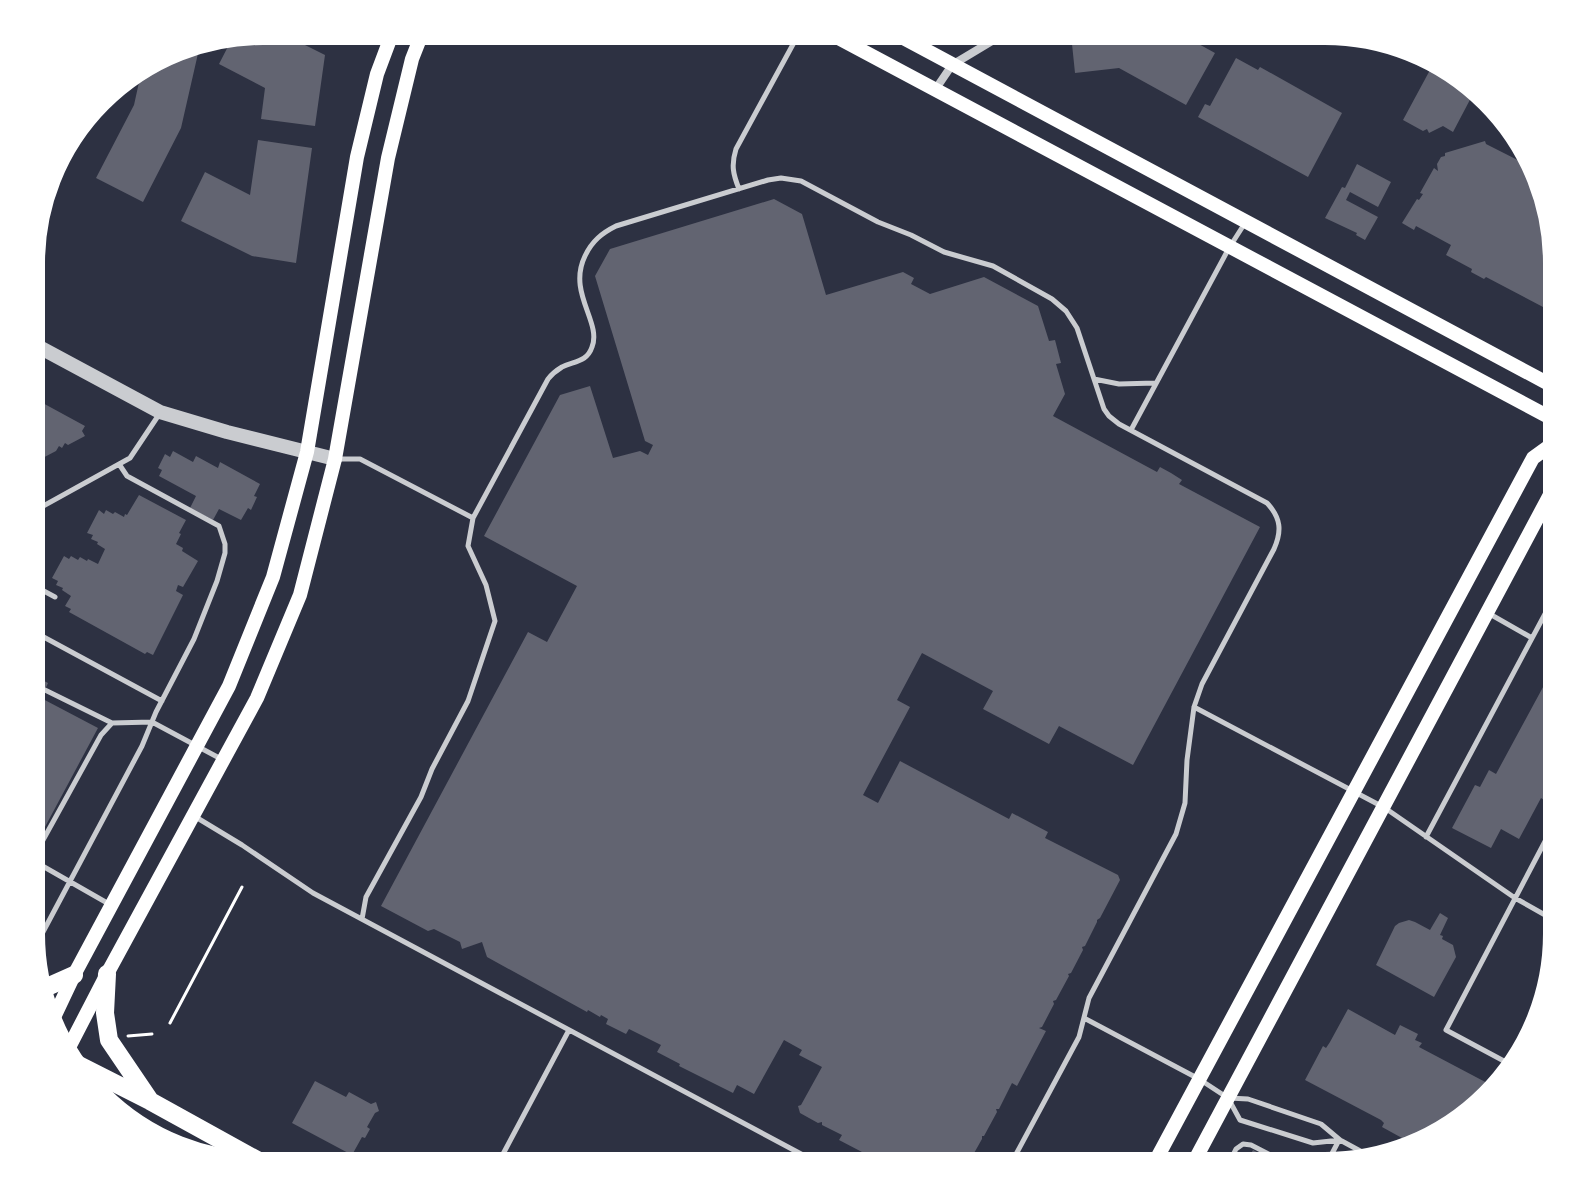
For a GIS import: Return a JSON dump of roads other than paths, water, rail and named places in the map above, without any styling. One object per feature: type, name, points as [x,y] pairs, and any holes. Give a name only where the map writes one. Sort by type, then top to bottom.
[{"type":"highway","points":[[107,974],[105,1013],[109,1040],[150,1101]]},
{"type":"highway","points":[[47,987],[74,975]]},
{"type":"highway","points":[[84,1067],[252,1157]]},
{"type":"main road","points":[[56,1014],[229,686],[273,577],[307,452],[357,157],[377,74],[390,40]]},
{"type":"main road","points":[[71,1046],[257,698],[300,595],[335,459],[388,158],[419,40]]},
{"type":"main road","points":[[841,40],[1548,417]]},
{"type":"main road","points":[[908,41],[1548,384]]},
{"type":"main road","points":[[1157,1157],[1533,458],[1548,447]]},
{"type":"main road","points":[[1196,1157],[1548,499]]},
{"type":"street","points":[[934,91],[952,65],[994,40]]},
{"type":"street","points":[[40,347],[160,412],[335,459]]},
{"type":"lane","points":[[739,189],[732,165],[736,149],[795,40]]},
{"type":"lane","points":[[362,919],[366,897],[421,797],[432,769],[468,701],[495,621],[486,585],[468,546],[473,518],[548,379],[562,368],[584,359],[592,349],[594,332],[579,283],[581,267],[592,243],[616,226],[739,189],[781,178],[801,181],[878,222],[944,252],[993,266],[1045,294],[1066,311],[1080,336],[1101,401],[1109,416],[1267,503],[1280,525],[1274,549],[1204,681],[1194,707],[1185,803],[1176,834],[1089,998],[1079,1037],[1015,1157]]},
{"type":"lane","points":[[1131,430],[1245,222]]},
{"type":"lane","points":[[1094,379],[1119,384],[1156,383]]},
{"type":"lane","points":[[40,508],[130,458],[160,412]]},
{"type":"lane","points":[[335,459],[360,459],[473,518]]},
{"type":"lane","points":[[40,937],[142,746],[194,639],[225,553],[219,526],[127,476],[119,464]]},
{"type":"lane","points":[[40,589],[55,597]]},
{"type":"lane","points":[[1426,837],[1548,608]]},
{"type":"lane","points":[[1488,613],[1532,638]]},
{"type":"lane","points":[[40,635],[162,701]]},
{"type":"lane","points":[[45,690],[112,723],[152,722],[224,760]]},
{"type":"lane","points":[[1194,707],[1385,808],[1515,898],[1548,917]]},
{"type":"lane","points":[[40,846],[101,735],[112,723]]},
{"type":"lane","points":[[192,815],[313,893],[807,1157]]},
{"type":"lane","points":[[1507,1063],[1446,1030],[1548,836]]},
{"type":"lane","points":[[40,865],[112,906]]},
{"type":"lane","points":[[1084,1018],[1199,1079],[1228,1098],[1240,1120],[1313,1143],[1340,1140]]},
{"type":"lane","points":[[501,1157],[569,1030]]},
{"type":"lane","points":[[1228,1098],[1248,1099],[1321,1124],[1340,1140],[1365,1153]]},
{"type":"lane","points":[[1331,1157],[1340,1140]]},
{"type":"lane","points":[[1232,1157],[1243,1144],[1275,1157]]}]
